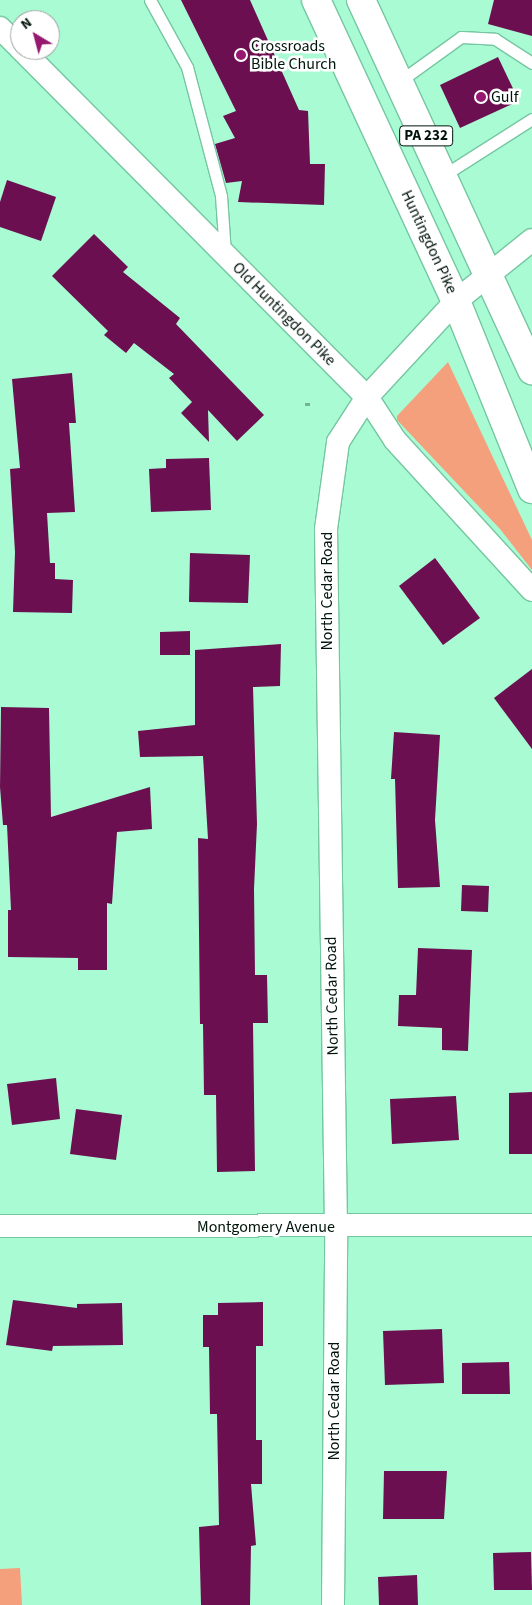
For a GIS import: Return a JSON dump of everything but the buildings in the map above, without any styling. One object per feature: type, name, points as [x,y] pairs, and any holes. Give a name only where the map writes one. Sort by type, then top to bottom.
[{"type":"main road","name":"Huntingdon Pike","points":[[316,0],[456,301],[532,489]]},
{"type":"main road","name":"PA 232","points":[[362,0],[489,272],[532,370]]},
{"type":"street","name":"Old Huntingdon Pike","points":[[0,28],[10,38]]},
{"type":"street","name":"Old Huntingdon Pike","points":[[32,60],[367,397],[395,440],[532,590]]},
{"type":"street","name":"North Cedar Road","points":[[333,1605],[336,1228],[326,529],[338,442],[367,397],[456,301],[489,272],[532,240]]},
{"type":"street","name":"Montgomery Avenue","points":[[0,1226],[336,1228],[532,1225]]},
{"type":"lane","points":[[150,0],[186,67],[221,196],[225,254]]},
{"type":"lane","points":[[400,81],[461,37],[495,39],[532,63]]},
{"type":"lane","points":[[444,175],[532,119]]},
{"type":"path","points":[[305,404],[312,404]]},
{"type":"shaded area","points":[[448,362],[532,540],[532,570],[500,529],[397,420],[397,416]]},
{"type":"shaded area","points":[[20,1568],[22,1605],[0,1605],[0,1569]]},
{"type":"place","name":"Crossroads Bible Church","points":[[241,55]]},
{"type":"place","name":"Gulf","points":[[481,97]]}]
